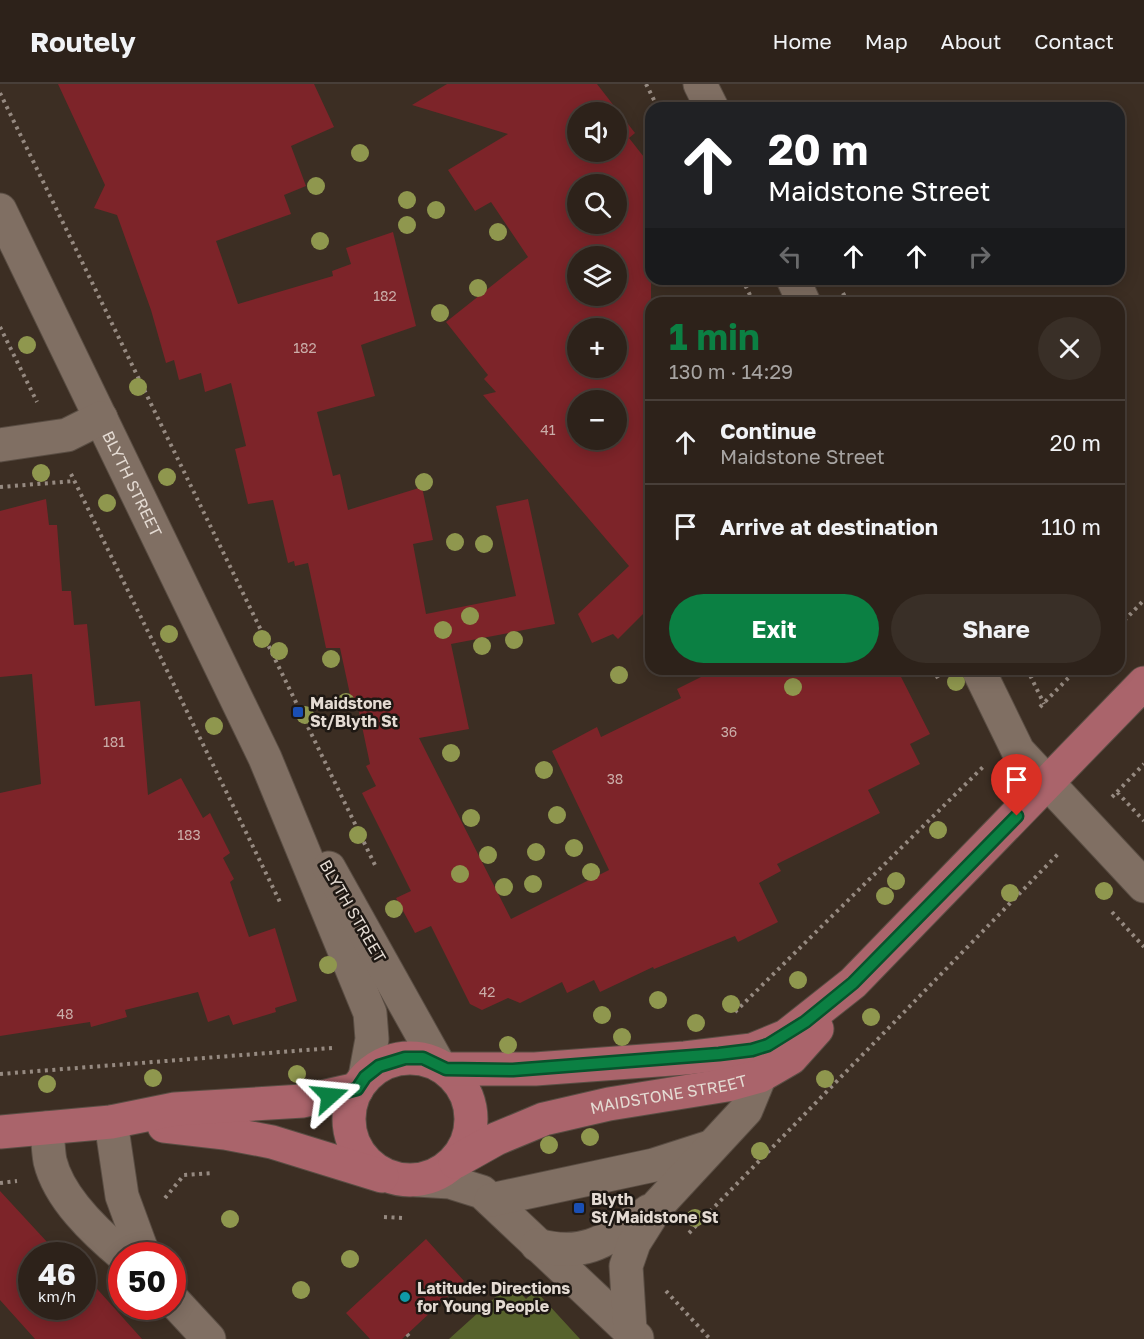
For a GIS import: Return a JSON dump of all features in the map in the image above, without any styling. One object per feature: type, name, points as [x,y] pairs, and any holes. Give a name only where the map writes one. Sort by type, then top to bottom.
[{"type":"main road","name":"MAIDSTONE STREET","points":[[455,1162],[517,1128],[544,1119],[609,1104],[727,1085],[760,1076],[782,1064],[801,1048],[853,983],[1050,782],[1144,682]]},
{"type":"main road","name":"MAIDSTONE STREET","points":[[442,1067],[513,1070],[572,1067],[752,1050],[786,1036],[853,983]]},
{"type":"main road","points":[[0,1132],[111,1122],[175,1109],[303,1101],[361,1083],[379,1066],[396,1059],[423,1058],[442,1067],[464,1090],[471,1108],[469,1137],[455,1162],[431,1177],[406,1180],[348,1167],[272,1142],[225,1132],[111,1122]]},
{"type":"main road","points":[[361,1083],[349,1119],[356,1148],[368,1165],[406,1180]]},
{"type":"street","points":[[700,84],[709,102]]},
{"type":"street","name":"BLYTH STREET","points":[[0,210],[266,758],[370,1013],[372,1027],[361,1083]]},
{"type":"street","points":[[0,445],[67,435],[102,418]]},
{"type":"street","points":[[981,675],[1018,751],[1050,782],[1144,886]]},
{"type":"street","name":"BLYTH STREET","points":[[266,758],[442,1067]]},
{"type":"street","points":[[634,1334],[626,1286],[628,1258],[634,1242],[658,1205],[750,1104],[760,1076]]},
{"type":"street","points":[[111,1122],[122,1196],[139,1242]]},
{"type":"street","points":[[47,1128],[50,1160],[63,1187],[81,1214],[108,1242]]},
{"type":"street","points":[[491,1200],[654,1165],[711,1146]]},
{"type":"street","points":[[406,1180],[475,1189],[491,1200],[634,1334]]},
{"type":"street","points":[[537,1245],[566,1251],[592,1246],[658,1205]]},
{"type":"street","points":[[186,1314],[209,1339]]},
{"type":"path","points":[[646,84],[655,102]]},
{"type":"path","points":[[0,93],[379,874]]},
{"type":"path","points":[[0,327],[286,915]]},
{"type":"path","points":[[0,488],[75,481]]},
{"type":"path","points":[[1125,620],[1144,600]]},
{"type":"path","points":[[1030,675],[1044,704]]},
{"type":"path","points":[[730,1015],[836,915],[1071,675]]},
{"type":"path","points":[[1117,792],[1144,764]]},
{"type":"path","points":[[683,1239],[1059,854],[1066,862]]},
{"type":"path","points":[[1105,905],[1144,947]]},
{"type":"path","points":[[0,1074],[331,1049],[372,1027]]},
{"type":"path","points":[[157,1206],[184,1175],[214,1173]]},
{"type":"path","points":[[380,1216],[413,1218]]},
{"type":"path","points":[[665,1290],[710,1339]]},
{"type":"path","points":[[407,1334],[411,1339]]},
{"type":"green space","points":[[511,1283],[526,1299],[535,1290],[580,1339],[449,1339]]},
{"type":"building","points":[[58,84],[314,84],[334,127],[291,146],[306,186],[284,195],[291,214],[216,241],[238,304],[333,276],[332,271],[351,264],[346,248],[393,232],[416,326],[361,345],[375,396],[317,412],[333,476],[340,474],[348,510],[422,487],[433,540],[413,544],[426,614],[516,596],[496,506],[528,499],[555,624],[451,644],[469,729],[419,738],[511,919],[609,870],[552,751],[597,727],[601,737],[681,698],[677,689],[705,675],[900,675],[930,734],[910,744],[920,764],[868,790],[880,813],[777,864],[781,871],[759,883],[778,922],[738,942],[735,936],[654,969],[653,967],[600,992],[594,980],[567,993],[562,982],[520,1003],[508,998],[482,1010],[470,1004],[431,926],[415,933],[396,898],[411,891],[362,793],[376,786],[366,766],[370,764],[356,698],[351,699],[340,648],[326,648],[308,563],[295,566],[294,561],[288,563],[273,500],[248,504],[235,449],[246,446],[231,383],[205,392],[201,373],[179,380],[174,360],[166,363],[151,310],[117,215],[94,208],[105,185]]},
{"type":"building","points":[[447,84],[597,84],[611,102],[567,102],[567,162],[627,162],[627,123],[635,133],[629,138],[645,158],[645,285],[651,285],[651,297],[645,297],[645,612],[618,639],[613,634],[592,643],[578,614],[629,566],[483,395],[496,392],[484,379],[488,375],[446,322],[528,257],[491,202],[475,211],[448,170],[508,134],[412,105]]},
{"type":"building","points":[[46,499],[49,525],[57,525],[62,591],[71,591],[74,625],[87,624],[95,706],[140,701],[148,795],[181,778],[203,818],[210,813],[230,853],[223,858],[234,879],[230,882],[249,937],[275,928],[297,1001],[275,1008],[276,1012],[233,1025],[229,1015],[208,1022],[198,992],[125,1010],[127,1017],[91,1027],[90,1022],[0,1036],[0,793],[41,784],[32,674],[0,677],[0,511]]},
{"type":"building","points":[[0,1191],[47,1242],[18,1242],[18,1320],[96,1320],[96,1288],[108,1301],[108,1320],[125,1320],[142,1339],[35,1339],[0,1300]]},
{"type":"building","name":"Latitude: Directions for Young People","points":[[426,1239],[464,1281],[402,1339],[370,1339],[346,1313]]},
{"type":"place","name":"Maidstone St/Blyth St","points":[[298,712]]},
{"type":"place","name":"Blyth St/Maidstone St","points":[[579,1208]]},
{"type":"place","name":"Latitude: Directions for Young People","points":[[405,1297]]},
{"type":"route","points":[[330,1096],[357,1089],[372,1071],[396,1059],[423,1058],[446,1069],[513,1070],[719,1054],[752,1050],[768,1045],[786,1036],[853,983],[1017,816]]}]
